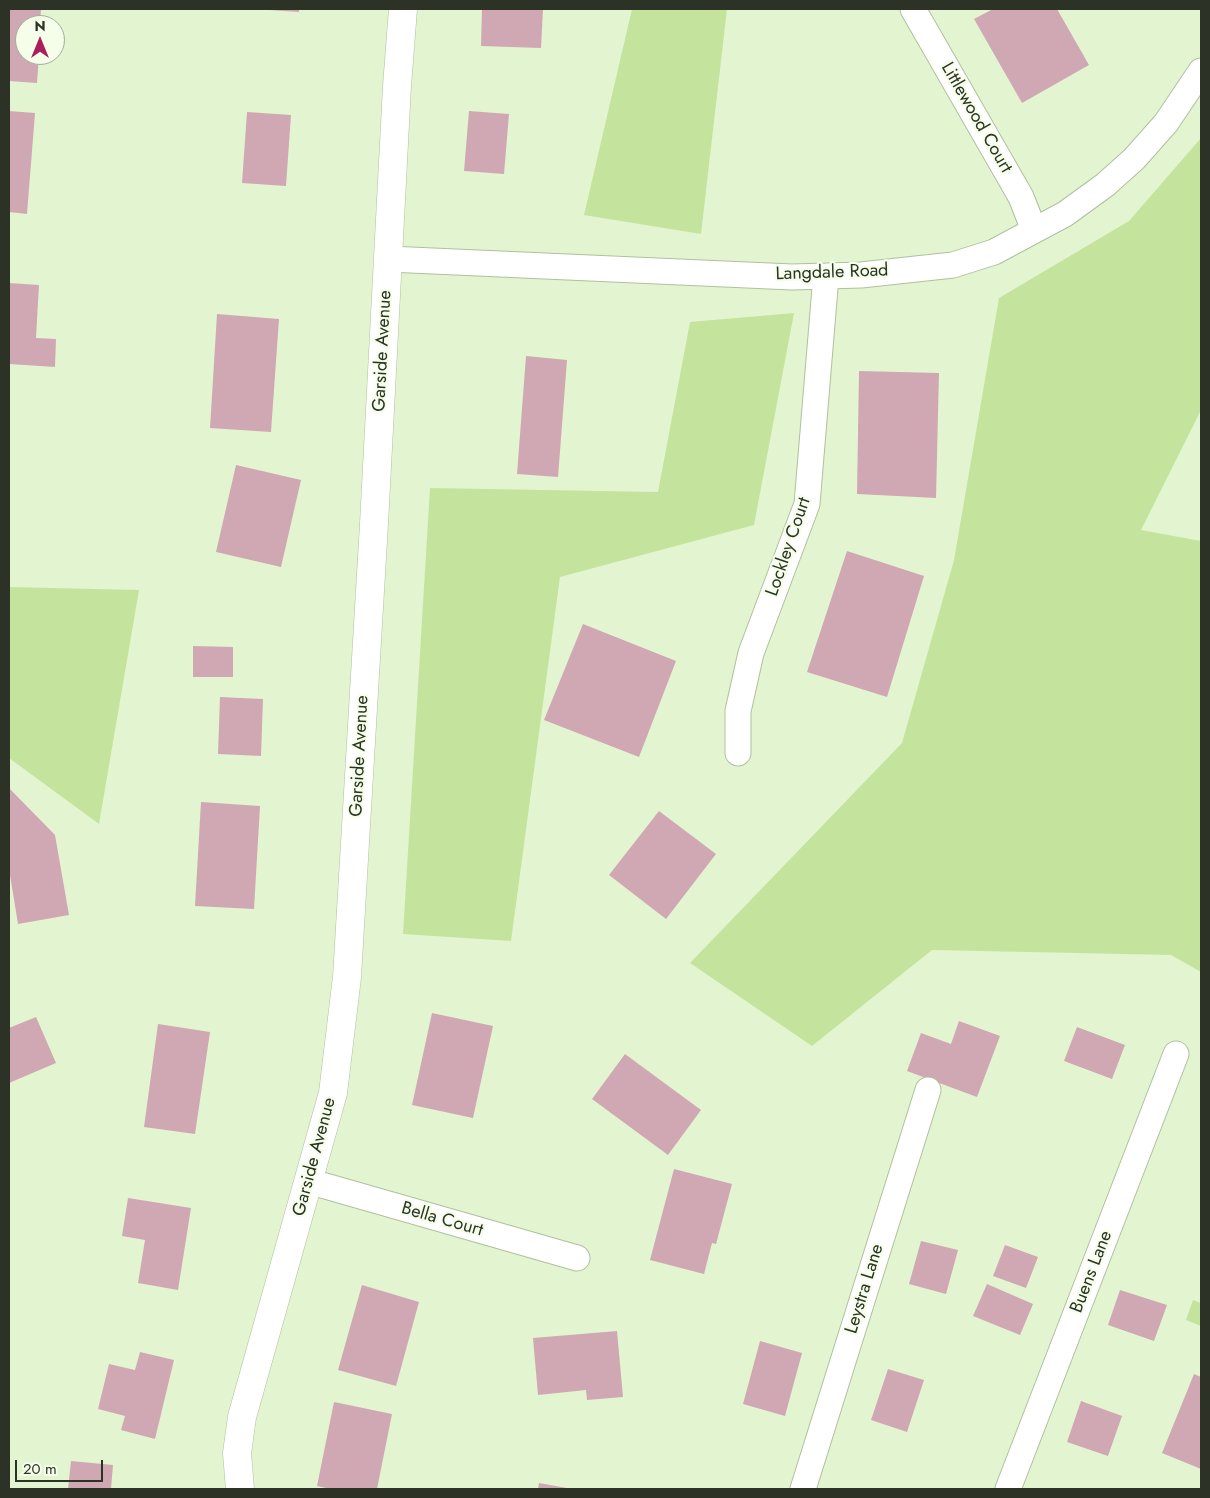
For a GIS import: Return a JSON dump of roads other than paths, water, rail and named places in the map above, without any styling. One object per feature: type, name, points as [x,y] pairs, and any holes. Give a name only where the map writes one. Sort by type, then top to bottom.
[{"type":"street","name":"Garside Avenue","points":[[240,1489],[237,1453],[242,1417],[333,1093],[347,977],[374,524],[397,86],[403,9]]},
{"type":"street","name":"Littlewood Court","points":[[913,9],[1021,197],[1034,230]]},
{"type":"street","name":"Langdale Road","points":[[388,259],[782,276],[861,275],[953,265],[994,252],[1065,214],[1105,184],[1134,159],[1166,123],[1201,71]]},
{"type":"street","name":"Lockley Court","points":[[738,753],[738,711],[751,653],[808,504],[826,276]]},
{"type":"street","name":"Buens Lane","points":[[1008,1489],[1176,1054]]},
{"type":"street","name":"Leystra Lane","points":[[803,1489],[928,1090]]},
{"type":"street","name":"Bella Court","points":[[308,1181],[577,1258]]}]
